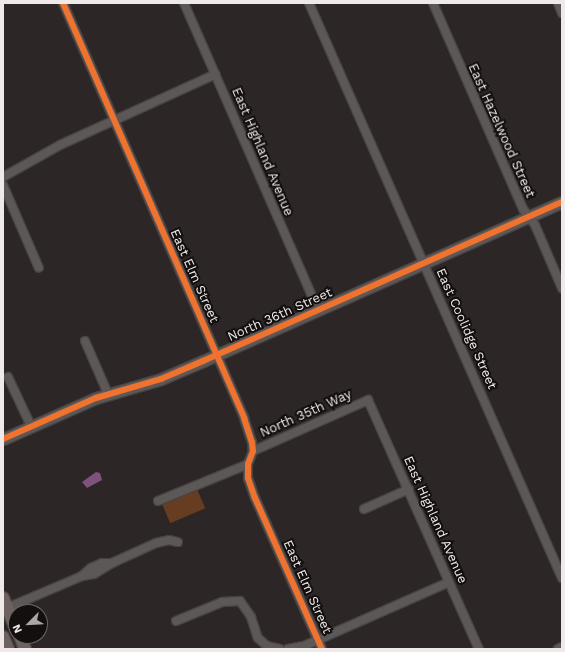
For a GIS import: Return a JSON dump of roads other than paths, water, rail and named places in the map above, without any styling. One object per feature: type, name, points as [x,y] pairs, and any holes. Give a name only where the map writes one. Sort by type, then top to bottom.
[{"type":"main road","name":"North 36th Street","points":[[3,439],[108,394],[161,379],[562,202]]},
{"type":"main road","points":[[3,638],[8,649]]},
{"type":"street","name":"East Elm Street","points":[[63,3],[244,418],[253,451],[248,464],[248,478],[255,498],[322,649]]},
{"type":"street","name":"East Highland Avenue","points":[[184,3],[318,310]]},
{"type":"street","name":"East Coolidge Street","points":[[309,3],[562,578]]},
{"type":"street","name":"East Hazelwood Street","points":[[433,3],[522,209],[535,225],[562,288]]},
{"type":"street","points":[[558,3],[562,13]]},
{"type":"street","points":[[3,178],[60,145],[216,74]]},
{"type":"street","points":[[3,185],[39,268]]},
{"type":"street","points":[[86,341],[108,394]]},
{"type":"street","points":[[8,377],[31,426]]},
{"type":"street","name":"East Highland Avenue","points":[[368,400],[409,489],[479,649]]},
{"type":"street","name":"North 35th Way","points":[[253,451],[368,400]]},
{"type":"street","points":[[158,501],[248,464]]},
{"type":"street","points":[[364,509],[409,489]]},
{"type":"street","points":[[5,603],[82,576],[97,565],[112,563],[163,541],[178,542]]},
{"type":"street","points":[[288,649],[304,646],[319,640],[450,582]]},
{"type":"street","points":[[176,621],[222,602],[232,599],[240,601],[251,618],[258,638],[267,646],[280,649]]},
{"type":"street","points":[[558,649],[562,647]]}]
